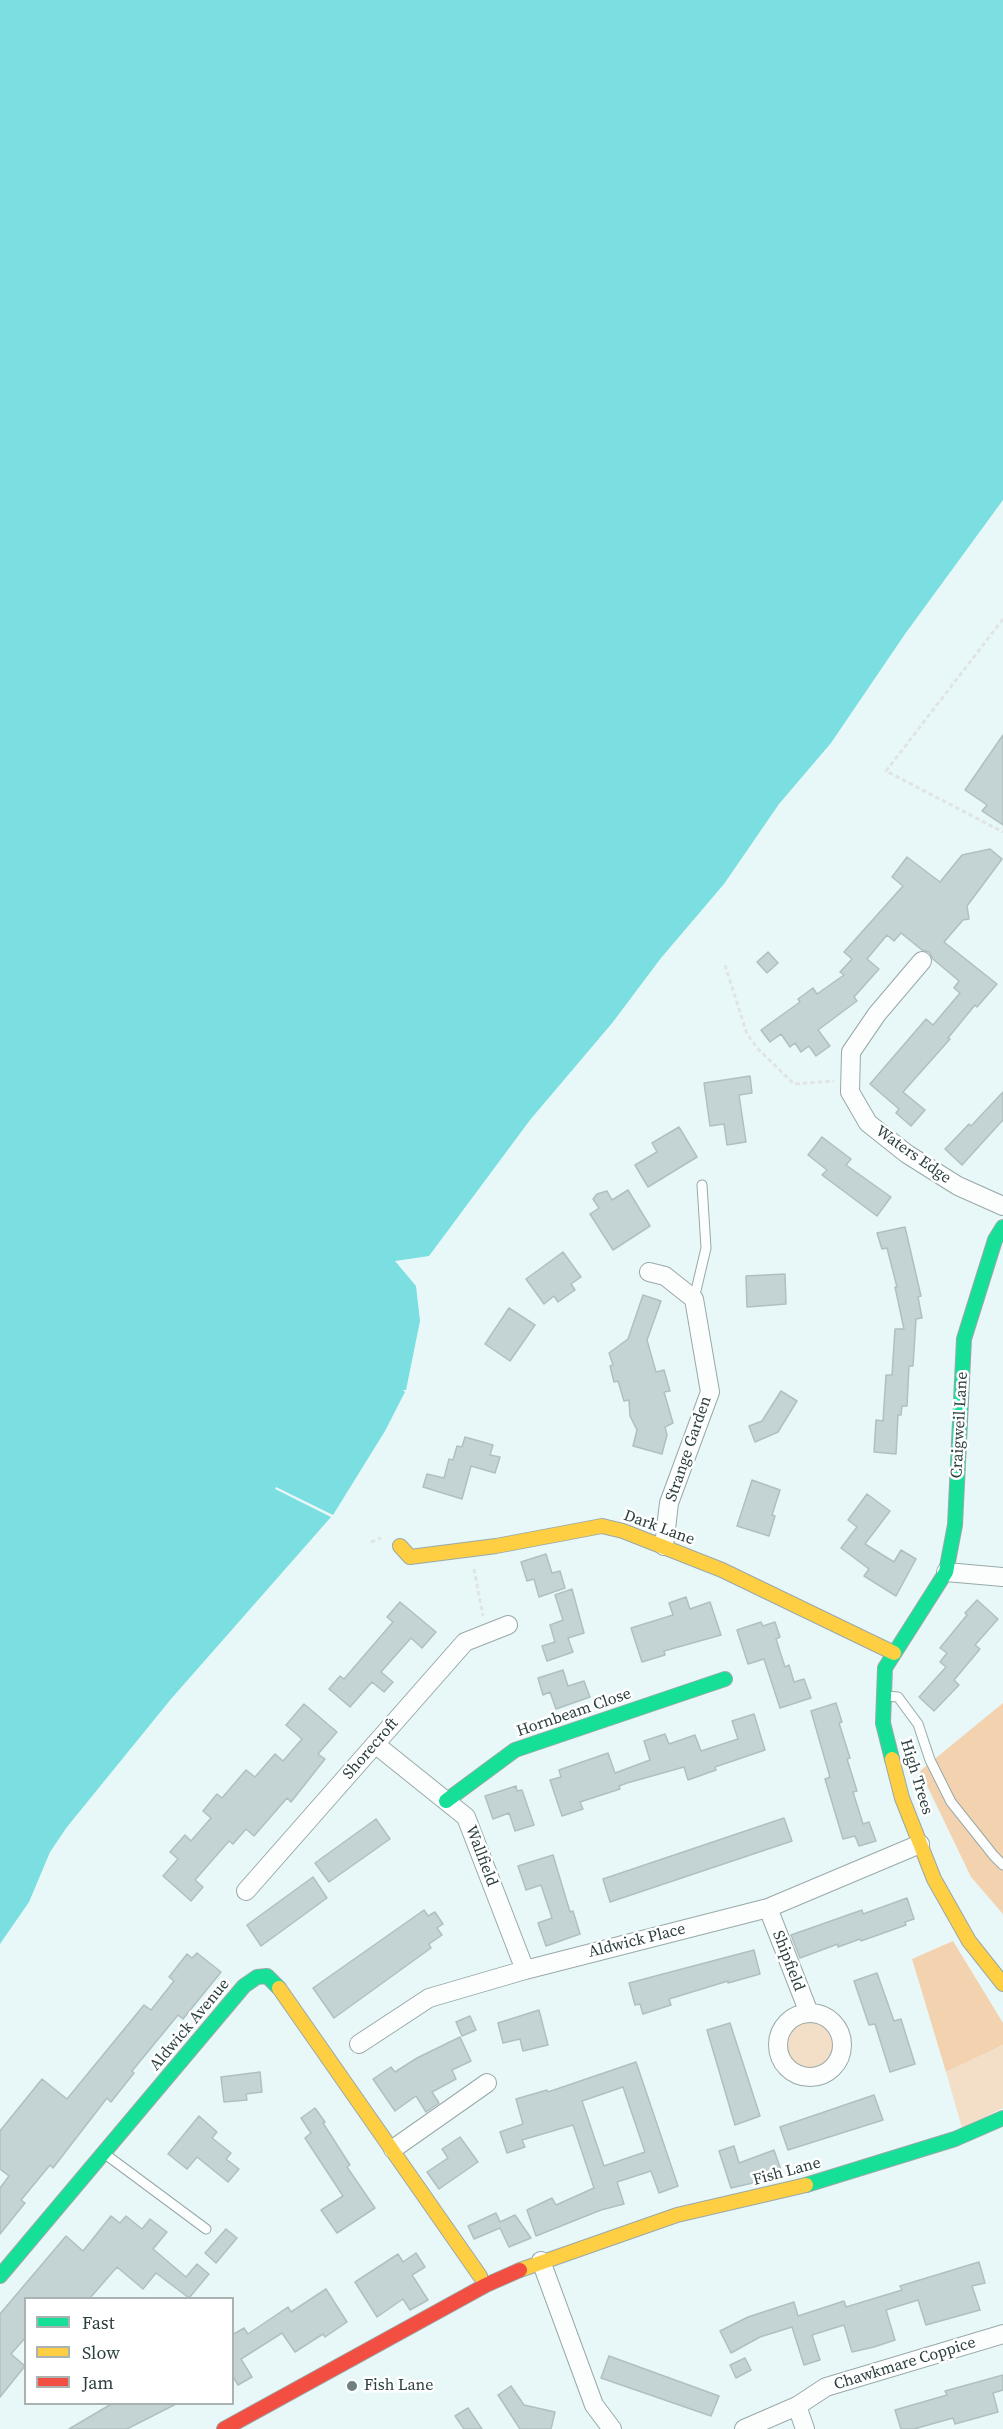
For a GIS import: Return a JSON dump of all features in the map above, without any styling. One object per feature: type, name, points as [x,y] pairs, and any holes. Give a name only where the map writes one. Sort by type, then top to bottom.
[{"type":"street","name":"Waters Edge","points":[[922,961],[877,1014],[851,1052],[850,1092],[868,1123],[907,1154],[958,1186],[1003,1206]]},
{"type":"street","name":"Craigweil Lane","points":[[946,1572],[955,1525],[964,1340],[995,1240],[1003,1227]]},
{"type":"street","points":[[649,1272],[665,1276],[694,1299]]},
{"type":"street","name":"Strange Garden","points":[[664,1546],[669,1503],[710,1392],[694,1299]]},
{"type":"street","name":"Dark Lane","points":[[400,1546],[410,1557],[471,1550],[602,1526],[664,1546],[722,1570],[894,1653]]},
{"type":"street","points":[[946,1572],[1003,1577]]},
{"type":"street","name":"High Trees","points":[[946,1572],[885,1668],[883,1724],[902,1798],[933,1879],[969,1941],[1003,1984]]},
{"type":"street","name":"Shorecroft","points":[[246,1891],[465,1642],[508,1625]]},
{"type":"street","name":"Hornbeam Close","points":[[446,1801],[515,1750],[725,1679]]},
{"type":"street","name":"Wallfield","points":[[375,1744],[466,1817],[525,1970]]},
{"type":"street","name":"Aldwick Place","points":[[359,2044],[429,1998],[525,1970],[768,1908],[920,1844]]},
{"type":"street","name":"Shipfield","points":[[768,1908],[809,2013]]},
{"type":"street","name":"Aldwick Avenue","points":[[0,2276],[244,1986],[257,1977],[267,1976],[275,1983],[393,2149],[480,2276]]},
{"type":"street","points":[[393,2149],[487,2083]]},
{"type":"street","name":"Fish Lane","points":[[224,2429],[486,2286],[541,2260],[677,2215],[770,2195],[852,2172],[955,2139],[1003,2118]]},
{"type":"street","points":[[541,2260],[594,2405],[612,2429]]},
{"type":"street","name":"Chawkmare Coppice","points":[[744,2429],[798,2406],[826,2388],[1003,2334]]},
{"type":"street","points":[[798,2406],[805,2429]]},
{"type":"lane","points":[[694,1299],[705,1248],[702,1185]]},
{"type":"lane","points":[[884,1695],[898,1696],[918,1724],[930,1760],[951,1802],[994,1857],[1003,1865]]},
{"type":"lane","points":[[103,2153],[206,2229]]},
{"type":"path","points":[[1003,619],[886,771],[1003,832]]},
{"type":"path","points":[[999,624],[1003,627]]},
{"type":"path","points":[[725,965],[747,1034],[759,1050],[794,1084],[850,1079]]},
{"type":"path","points":[[471,1550],[486,1633]]},
{"type":"shaded area","points":[[1003,1703],[1003,1914],[971,1877],[920,1771]]},
{"type":"shaded area","points":[[953,1941],[1003,2023],[1003,2045],[946,2072],[912,1959]]},
{"type":"shaded area","points":[[811,2019],[821,2021],[830,2027],[836,2036],[838,2046],[836,2056],[830,2065],[821,2071],[811,2073],[801,2071],[792,2065],[786,2056],[784,2046],[786,2036],[792,2027],[801,2021]]},
{"type":"shaded area","points":[[1003,2045],[1003,2108],[962,2128],[946,2072]]},
{"type":"water","points":[[0,0],[1003,0],[1003,500],[905,634],[831,743],[779,804],[724,884],[661,958],[613,1022],[530,1120],[429,1256],[395,1261],[416,1286],[420,1321],[406,1390],[403,1390],[405,1392],[385,1431],[333,1515],[276,1487],[275,1489],[331,1517],[171,1699],[67,1827],[50,1852],[29,1902],[0,1944]]},
{"type":"building","points":[[1003,735],[1003,825],[982,811],[987,805],[965,790]]},
{"type":"building","points":[[990,849],[1002,859],[967,906],[969,919],[963,920],[944,942],[997,984],[977,1007],[975,1005],[948,1038],[950,1039],[903,1092],[925,1110],[911,1126],[896,1113],[899,1109],[870,1084],[926,1019],[933,1025],[960,993],[954,988],[959,981],[933,959],[929,952],[922,950],[901,933],[894,941],[887,935],[867,959],[879,969],[854,997],[857,1001],[818,1030],[830,1046],[816,1056],[809,1046],[801,1052],[795,1043],[790,1047],[781,1034],[770,1042],[761,1030],[800,1002],[798,999],[813,988],[817,994],[844,975],[840,972],[852,959],[844,952],[903,886],[892,877],[907,857],[940,882],[962,855]]},
{"type":"building","points":[[768,952],[778,963],[767,973],[757,962]]},
{"type":"building","points":[[750,1076],[752,1093],[739,1095],[746,1142],[727,1145],[724,1124],[710,1126],[704,1083]]},
{"type":"building","points":[[1003,1092],[1003,1120],[962,1165],[945,1149],[969,1124],[971,1126]]},
{"type":"building","points":[[679,1127],[697,1157],[648,1187],[635,1165],[657,1152],[652,1143]]},
{"type":"building","points":[[822,1137],[851,1159],[846,1165],[891,1197],[877,1216],[822,1175],[827,1170],[808,1155]]},
{"type":"building","points":[[628,1190],[650,1226],[613,1250],[590,1214],[599,1208],[593,1199],[597,1194],[607,1191],[612,1200]]},
{"type":"building","points":[[905,1227],[921,1296],[918,1297],[922,1318],[916,1319],[913,1366],[909,1366],[907,1406],[902,1406],[901,1415],[898,1415],[896,1454],[874,1452],[876,1420],[883,1421],[886,1375],[892,1375],[895,1329],[904,1329],[887,1248],[882,1249],[877,1233]]},
{"type":"building","points":[[563,1252],[581,1277],[571,1284],[575,1290],[558,1302],[554,1296],[544,1304],[526,1279]]},
{"type":"building","points":[[785,1274],[786,1304],[747,1307],[746,1276]]},
{"type":"building","points":[[643,1295],[661,1301],[647,1340],[656,1372],[664,1370],[670,1391],[664,1392],[673,1423],[665,1427],[667,1435],[662,1454],[633,1446],[637,1430],[630,1416],[629,1400],[624,1401],[618,1381],[614,1382],[610,1366],[613,1365],[609,1353],[628,1339]]},
{"type":"building","points":[[509,1308],[535,1325],[510,1361],[485,1344]]},
{"type":"building","points":[[781,1391],[797,1401],[778,1432],[755,1442],[749,1426],[762,1421]]},
{"type":"building","points":[[465,1437],[493,1445],[490,1455],[500,1457],[495,1473],[471,1466],[462,1499],[423,1487],[427,1474],[444,1478],[449,1459],[453,1460],[457,1446],[462,1447]]},
{"type":"building","points":[[752,1480],[780,1490],[772,1515],[775,1516],[769,1536],[737,1526]]},
{"type":"building","points":[[867,1494],[890,1511],[865,1544],[894,1562],[901,1550],[916,1559],[896,1596],[864,1576],[869,1569],[841,1548],[857,1527],[848,1520]]},
{"type":"building","points":[[546,1554],[552,1573],[560,1571],[565,1588],[539,1597],[534,1579],[527,1581],[521,1562]]},
{"type":"building","points":[[572,1589],[584,1633],[568,1638],[573,1652],[547,1661],[542,1646],[555,1642],[550,1625],[563,1620],[555,1595]]},
{"type":"building","points":[[686,1597],[690,1609],[710,1602],[721,1635],[664,1651],[665,1655],[642,1662],[631,1628],[673,1615],[669,1603]]},
{"type":"building","points":[[977,1600],[998,1619],[975,1645],[980,1649],[954,1680],[959,1685],[934,1711],[919,1697],[946,1667],[940,1662],[947,1653],[940,1648]]},
{"type":"building","points":[[400,1602],[436,1632],[422,1648],[411,1638],[381,1672],[393,1682],[384,1692],[372,1682],[350,1707],[329,1689],[340,1676],[344,1679],[393,1622],[387,1617]]},
{"type":"building","points":[[761,1622],[763,1626],[775,1622],[780,1637],[776,1639],[785,1667],[789,1665],[794,1682],[804,1679],[811,1698],[780,1708],[764,1659],[748,1664],[737,1630]]},
{"type":"building","points":[[563,1670],[568,1686],[584,1681],[590,1697],[556,1709],[550,1692],[543,1695],[538,1678]]},
{"type":"building","points":[[836,1703],[842,1722],[839,1723],[850,1758],[847,1759],[857,1791],[853,1792],[863,1824],[869,1822],[876,1841],[859,1846],[855,1836],[843,1839],[825,1779],[830,1777],[811,1711]]},
{"type":"building","points":[[304,1704],[337,1732],[318,1754],[325,1759],[291,1802],[287,1798],[254,1836],[246,1829],[233,1844],[229,1841],[195,1880],[203,1887],[191,1901],[163,1876],[178,1859],[170,1852],[185,1835],[191,1841],[211,1818],[203,1811],[217,1794],[222,1798],[246,1770],[255,1777],[275,1754],[283,1761],[302,1739],[286,1725]]},
{"type":"building","points":[[754,1714],[765,1750],[715,1767],[716,1770],[688,1780],[684,1767],[627,1783],[619,1786],[620,1789],[580,1802],[583,1809],[562,1816],[550,1780],[561,1777],[559,1770],[608,1753],[615,1773],[650,1760],[644,1741],[665,1734],[669,1744],[695,1735],[701,1751],[738,1739],[732,1721]]},
{"type":"building","points":[[516,1786],[517,1791],[522,1790],[534,1825],[515,1831],[509,1813],[493,1819],[485,1796]]},
{"type":"building","points":[[784,1818],[792,1841],[610,1902],[603,1879]]},
{"type":"building","points":[[376,1819],[390,1839],[329,1882],[315,1863]]},
{"type":"building","points":[[553,1855],[570,1912],[573,1911],[580,1934],[546,1946],[538,1923],[552,1918],[541,1885],[526,1890],[518,1866]]},
{"type":"building","points":[[313,1877],[327,1898],[261,1946],[247,1925]]},
{"type":"building","points":[[907,1898],[914,1919],[905,1922],[906,1925],[861,1941],[860,1939],[838,1947],[838,1944],[800,1958],[791,1935],[862,1910],[863,1914]]},
{"type":"building","points":[[424,1910],[428,1916],[435,1912],[443,1924],[437,1928],[442,1935],[429,1944],[431,1948],[334,2018],[313,1988]]},
{"type":"building","points":[[754,1950],[760,1974],[669,1999],[671,2005],[643,2014],[640,2004],[635,2005],[629,1983]]},
{"type":"building","points":[[197,1953],[221,1972],[183,2019],[178,2015],[132,2071],[134,2073],[111,2102],[107,2098],[53,2168],[50,2165],[21,2200],[25,2203],[0,2234],[0,2188],[9,2176],[0,2169],[0,2131],[42,2079],[67,2099],[144,2005],[151,2010],[174,1981],[169,1977],[187,1954],[192,1958]]},
{"type":"building","points":[[877,1973],[894,2021],[901,2019],[915,2064],[890,2072],[875,2024],[869,2025],[854,1981]]},
{"type":"building","points":[[539,2010],[548,2045],[523,2051],[520,2039],[503,2043],[498,2023]]},
{"type":"building","points":[[470,2016],[476,2030],[462,2036],[456,2022]]},
{"type":"building","points":[[730,2023],[760,2116],[735,2125],[707,2030]]},
{"type":"building","points":[[460,2037],[471,2061],[452,2070],[456,2079],[432,2092],[439,2103],[426,2112],[416,2096],[395,2111],[373,2079],[391,2067],[395,2072],[417,2058]]},
{"type":"building","points":[[636,2062],[678,2186],[659,2193],[651,2171],[617,2182],[624,2204],[601,2210],[536,2236],[527,2210],[552,2198],[556,2205],[594,2188],[573,2125],[522,2140],[525,2147],[507,2153],[500,2132],[523,2124],[516,2099],[547,2090],[548,2092]],"holes":[[[623,2087],[645,2152],[604,2166],[582,2101]]]},
{"type":"building","points":[[260,2072],[262,2092],[246,2094],[247,2100],[224,2102],[221,2077]]},
{"type":"building","points":[[874,2095],[883,2120],[788,2150],[780,2127]]},
{"type":"building","points":[[315,2108],[350,2165],[347,2167],[375,2208],[337,2233],[321,2210],[343,2196],[305,2138],[311,2133],[301,2118]]},
{"type":"building","points":[[199,2116],[217,2132],[212,2138],[231,2153],[226,2159],[239,2169],[228,2182],[197,2157],[187,2169],[168,2154]]},
{"type":"building","points":[[460,2137],[478,2162],[439,2189],[427,2172],[448,2158],[442,2149]]},
{"type":"building","points":[[734,2146],[739,2163],[774,2150],[783,2176],[731,2188],[719,2151]]},
{"type":"building","points":[[496,2213],[500,2222],[515,2215],[531,2238],[509,2247],[500,2228],[474,2239],[468,2226]]},
{"type":"building","points":[[111,2216],[120,2223],[126,2216],[142,2229],[150,2219],[167,2232],[153,2249],[186,2277],[197,2264],[209,2274],[190,2297],[156,2273],[143,2289],[117,2267],[91,2297],[24,2297],[24,2339],[11,2354],[24,2367],[0,2397],[0,2314],[66,2236],[83,2251]]},
{"type":"building","points":[[226,2229],[237,2238],[216,2263],[205,2253]]},
{"type":"building","points":[[416,2253],[425,2267],[412,2275],[428,2300],[410,2310],[403,2299],[377,2317],[355,2282],[398,2254],[403,2262]]},
{"type":"building","points":[[979,2262],[985,2283],[972,2286],[980,2310],[926,2325],[918,2300],[886,2310],[895,2340],[874,2347],[852,2352],[844,2325],[812,2335],[820,2360],[804,2365],[792,2327],[760,2337],[731,2353],[720,2331],[748,2317],[794,2302],[798,2316],[844,2301],[846,2307],[902,2290],[900,2286]]},
{"type":"building","points":[[326,2289],[347,2322],[325,2337],[323,2334],[295,2352],[282,2333],[241,2359],[252,2377],[238,2385],[234,2378],[234,2334],[244,2328],[248,2334],[288,2307],[291,2312]]},
{"type":"building","points":[[609,2356],[719,2396],[711,2416],[601,2378]]},
{"type":"building","points":[[745,2358],[751,2370],[736,2378],[730,2365]]},
{"type":"building","points":[[1003,2375],[1003,2390],[993,2393],[998,2412],[955,2424],[953,2418],[914,2429],[901,2429],[895,2410],[947,2395],[945,2391]]},
{"type":"building","points":[[511,2386],[524,2405],[555,2412],[551,2429],[520,2429],[498,2395]]},
{"type":"building","points":[[110,2405],[174,2405],[127,2429],[69,2429]]},
{"type":"building","points":[[468,2408],[482,2429],[464,2429],[455,2416]]},
{"type":"traffic: fast","points":[[892,1759],[883,1723],[885,1668],[946,1572],[955,1525],[964,1339],[995,1240],[1003,1227]]},
{"type":"traffic: fast","points":[[446,1801],[515,1750],[725,1679]]},
{"type":"traffic: fast","points":[[0,2276],[244,1986],[257,1977],[267,1976],[279,1988]]},
{"type":"traffic: fast","points":[[806,2185],[955,2139],[1003,2118]]},
{"type":"traffic: slow","points":[[400,1546],[410,1557],[496,1546],[602,1526],[623,1531],[722,1570],[894,1653]]},
{"type":"traffic: slow","points":[[892,1759],[902,1798],[934,1879],[969,1941],[1003,1984]]},
{"type":"traffic: slow","points":[[279,1988],[480,2276]]},
{"type":"traffic: slow","points":[[520,2270],[677,2215],[806,2185]]},
{"type":"traffic: jam","points":[[224,2429],[486,2285],[520,2270]]},
{"type":"place","name":"Fish Lane","points":[[352,2386]]}]
